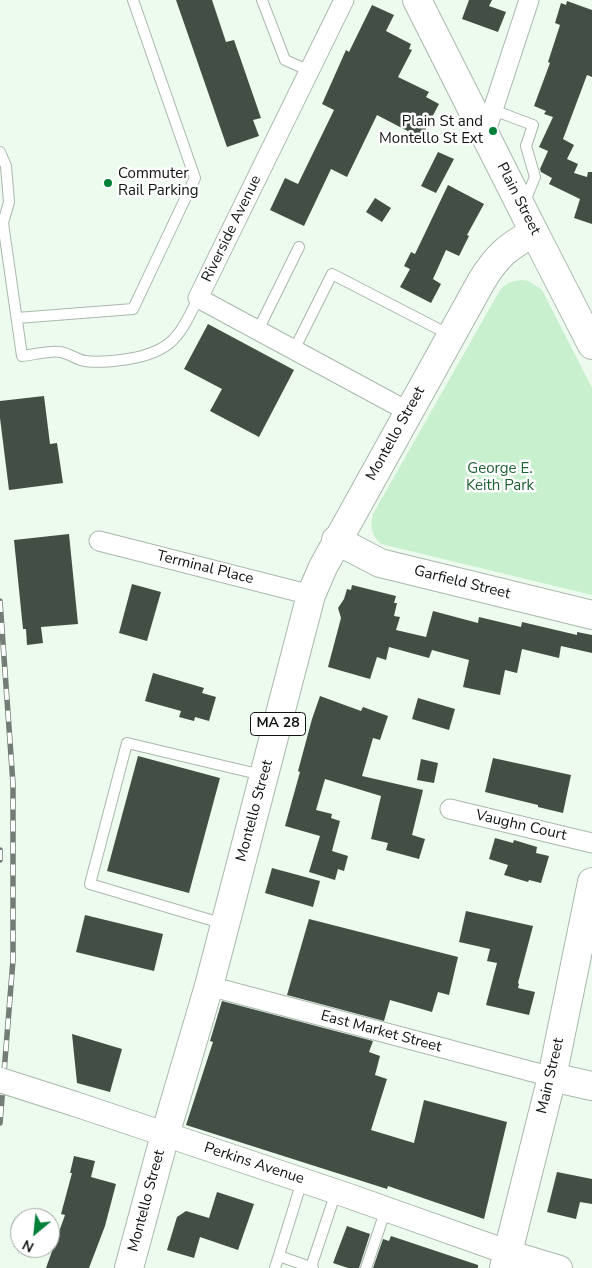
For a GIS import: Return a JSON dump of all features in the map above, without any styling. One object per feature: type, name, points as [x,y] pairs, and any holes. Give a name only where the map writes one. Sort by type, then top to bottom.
[{"type":"main road","name":"Plain Street","points":[[417,0],[489,122],[522,207],[588,329]]},
{"type":"main road","name":"Montello Street","points":[[129,1268],[165,1135],[209,986],[311,595],[336,540],[484,276],[499,255],[534,232]]},
{"type":"main road","name":"Garfield Street","points":[[336,540],[380,563],[592,615]]},
{"type":"main road","name":"Main Street","points":[[506,1260],[552,1077],[592,882]]},
{"type":"main road","points":[[552,1077],[592,1086]]},
{"type":"street","name":"Riverside Avenue","points":[[344,0],[198,298],[409,412]]},
{"type":"street","points":[[489,122],[528,0]]},
{"type":"street","name":"Terminal Place","points":[[99,542],[311,595]]},
{"type":"street","name":"Vaughn Court","points":[[450,809],[592,842]]},
{"type":"street","name":"East Market Street","points":[[209,986],[552,1077]]},
{"type":"street","name":"Perkins Avenue","points":[[0,1080],[386,1209],[506,1260],[560,1268]]},
{"type":"lane","points":[[17,318],[133,310],[195,178],[133,0]]},
{"type":"lane","points":[[262,0],[285,60],[310,71]]},
{"type":"lane","points":[[489,122],[533,125],[526,146],[535,177],[522,207]]},
{"type":"lane","points":[[0,152],[6,166],[9,202],[3,223],[22,356],[60,351],[83,361],[107,362],[143,356],[159,351],[171,343],[181,332],[198,298]]},
{"type":"lane","points":[[258,330],[299,247]]},
{"type":"lane","points":[[294,350],[332,274],[451,336]]},
{"type":"lane","points":[[225,924],[90,884],[127,743],[264,776]]},
{"type":"lane","points":[[275,1268],[302,1180]]},
{"type":"lane","points":[[279,1256],[312,1268],[336,1192]]},
{"type":"lane","points":[[366,1268],[386,1209]]},
{"type":"green space","name":"George E. Keith Park","points":[[521,280],[529,281],[542,290],[592,388],[592,595],[381,544],[372,530],[373,514],[500,290],[509,283]]},
{"type":"building","points":[[176,0],[212,0],[226,42],[234,40],[261,118],[253,120],[259,136],[227,147]]},
{"type":"building","points":[[469,0],[492,0],[489,6],[506,12],[498,32],[462,19]]},
{"type":"building","points":[[567,1],[592,10],[592,77],[587,75],[563,139],[574,145],[567,159],[578,164],[574,173],[587,177],[588,172],[592,172],[592,224],[574,218],[580,199],[549,184],[552,178],[541,172],[540,169],[548,151],[539,147],[553,117],[544,114],[546,111],[534,106],[550,63],[548,62],[560,25],[555,23],[561,3],[566,5]]},
{"type":"building","points":[[372,5],[394,15],[386,31],[411,44],[409,49],[412,50],[398,77],[429,92],[426,97],[439,104],[421,138],[377,115],[347,177],[331,169],[304,226],[270,210],[285,178],[298,184],[334,110],[322,104],[346,50],[349,52]]},
{"type":"building","points":[[438,152],[454,159],[436,193],[421,186]]},
{"type":"building","points":[[448,185],[484,204],[467,235],[469,236],[459,256],[446,250],[433,279],[441,284],[431,303],[400,287],[410,269],[404,266],[411,252],[415,254]]},
{"type":"building","points":[[375,198],[391,208],[382,222],[366,212]]},
{"type":"building","points":[[208,324],[294,370],[259,437],[210,411],[222,389],[184,369]]},
{"type":"building","points":[[44,396],[50,444],[57,443],[63,483],[9,490],[0,418],[0,401]]},
{"type":"building","points":[[69,534],[78,624],[41,627],[43,643],[27,645],[26,629],[23,629],[14,540]]},
{"type":"building","points":[[132,584],[161,592],[147,641],[119,633]]},
{"type":"building","points":[[352,585],[396,596],[394,603],[397,603],[394,616],[400,617],[396,630],[426,637],[433,611],[478,623],[479,617],[521,627],[522,622],[577,635],[577,632],[592,635],[592,653],[561,646],[559,658],[522,649],[517,673],[505,670],[500,695],[463,687],[469,660],[432,650],[429,658],[389,647],[386,660],[377,657],[370,679],[328,667],[341,618],[338,608],[344,599],[347,589],[351,590]]},
{"type":"building","points":[[153,673],[204,688],[202,693],[216,697],[209,721],[195,717],[194,721],[179,717],[181,711],[145,701]]},
{"type":"building","points":[[320,696],[361,711],[363,707],[388,716],[380,740],[373,738],[362,776],[423,790],[412,835],[425,839],[419,859],[386,850],[388,843],[371,839],[381,796],[325,779],[316,810],[332,814],[331,818],[340,821],[332,851],[348,856],[344,871],[338,869],[335,880],[309,872],[320,836],[285,826],[312,719]]},
{"type":"building","points":[[418,698],[455,709],[449,730],[412,719]]},
{"type":"building","points":[[138,756],[220,778],[189,893],[107,871]]},
{"type":"building","points":[[493,758],[571,775],[563,813],[485,792]]},
{"type":"building","points":[[421,759],[438,763],[434,783],[417,780]]},
{"type":"building","points":[[495,838],[513,843],[514,840],[537,847],[536,853],[549,856],[541,883],[529,880],[528,882],[504,875],[508,865],[489,859]]},
{"type":"building","points":[[272,868],[320,881],[313,907],[265,893]]},
{"type":"building","points":[[466,911],[533,926],[518,983],[518,988],[535,992],[529,1015],[486,1005],[497,963],[487,961],[490,949],[459,942]]},
{"type":"building","points":[[85,915],[163,934],[154,971],[76,952]]},
{"type":"building","points":[[309,919],[458,957],[449,995],[438,992],[432,1012],[390,1000],[384,1021],[287,995]]},
{"type":"building","points":[[222,1001],[373,1041],[369,1052],[380,1056],[375,1075],[387,1079],[371,1130],[414,1143],[424,1100],[507,1122],[484,1219],[388,1186],[387,1189],[186,1125],[213,1042],[210,1041]]},
{"type":"building","points":[[72,1034],[122,1049],[110,1092],[77,1083]]},
{"type":"building","points":[[74,1156],[95,1161],[91,1177],[116,1184],[105,1226],[89,1268],[46,1268],[50,1258],[60,1258],[60,1229],[65,1215],[61,1214],[72,1173],[70,1173]]},
{"type":"building","points":[[557,1172],[592,1179],[592,1204],[580,1202],[576,1219],[547,1212]]},
{"type":"building","points":[[217,1192],[254,1204],[238,1250],[200,1237],[194,1258],[167,1250],[177,1217],[186,1211],[209,1218]]},
{"type":"building","points":[[347,1226],[370,1234],[359,1268],[348,1268],[333,1263]]},
{"type":"building","points":[[391,1236],[478,1265],[478,1268],[373,1268],[383,1239],[389,1241]]},
{"type":"railway","points":[[0,601],[13,784],[13,960],[0,1123]]},
{"type":"railway","points":[[0,850],[0,860]]},
{"type":"place","name":"Plain St and Montello St Ext","points":[[493,131]]},
{"type":"place","name":"Commuter Rail Parking","points":[[108,183]]}]
